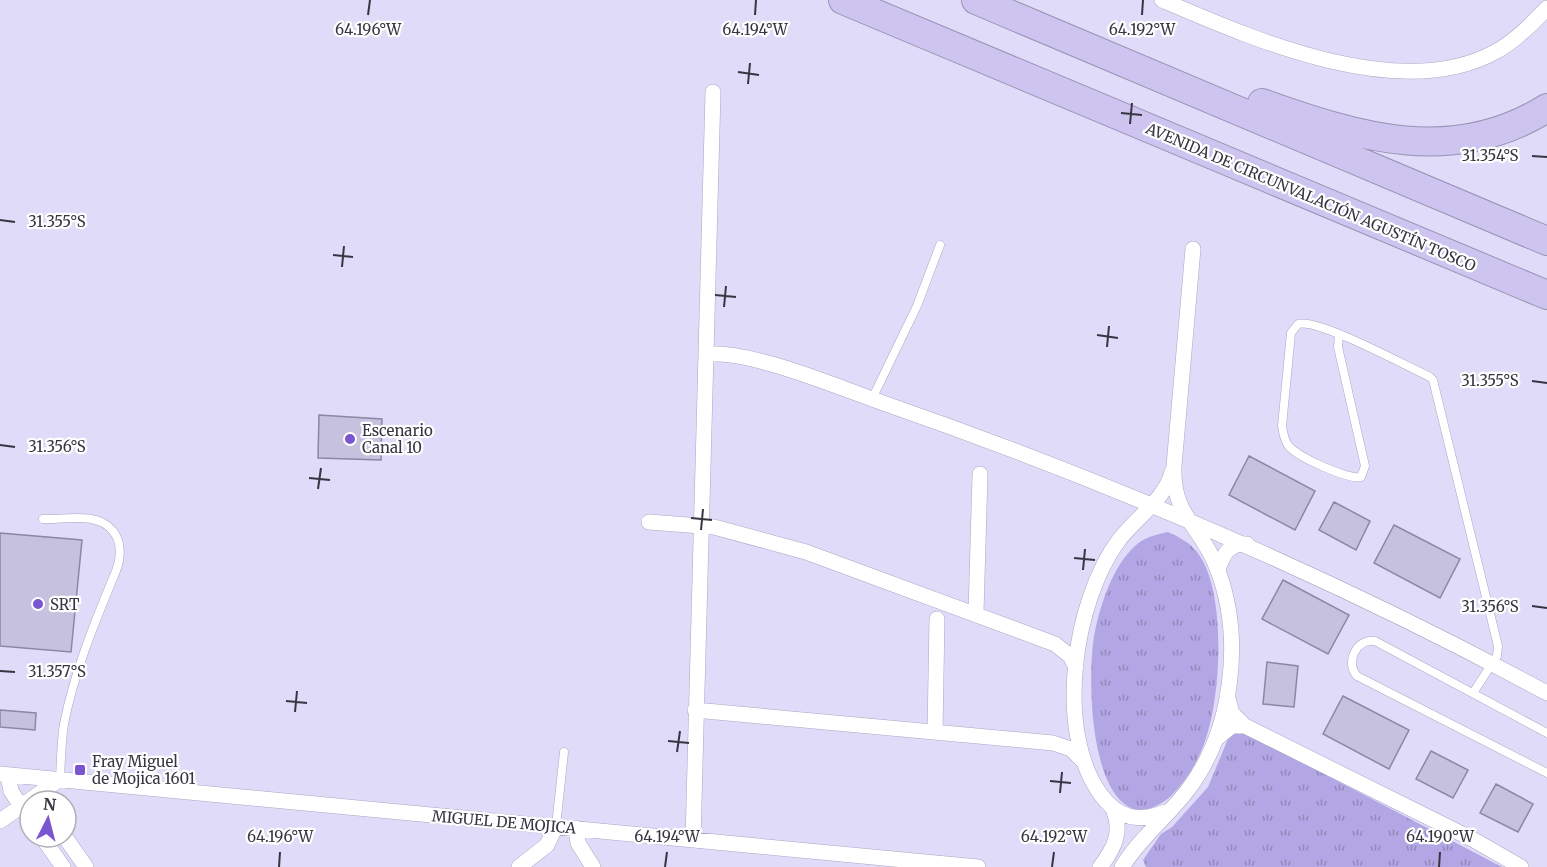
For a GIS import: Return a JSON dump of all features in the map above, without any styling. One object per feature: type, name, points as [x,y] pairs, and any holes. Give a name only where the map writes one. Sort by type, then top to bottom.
[{"type":"highway","name":"AVENIDA DE CIRCUNVALACIÓN AGUSTÍN TOSCO","points":[[843,0],[1542,295]]},
{"type":"highway","points":[[976,0],[1070,24],[1248,99],[1312,121],[1368,135],[1424,142],[1466,140],[1514,127],[1547,108]]},
{"type":"highway","points":[[976,0],[1547,241]]},
{"type":"street","points":[[1162,0],[1235,31],[1332,61],[1386,72],[1421,71],[1462,65],[1502,47],[1526,31],[1547,8]]},
{"type":"street","points":[[693,840],[713,92]]},
{"type":"street","points":[[1122,867],[1187,791],[1216,739],[1227,694],[1230,668],[1229,630],[1218,570],[1174,492],[1174,466],[1193,249]]},
{"type":"street","points":[[706,354],[742,356],[872,399],[1122,491],[1149,506],[1172,512],[1190,522],[1250,545],[1491,663],[1547,693]]},
{"type":"street","points":[[1168,811],[1138,818],[1127,817],[1113,809],[1101,795],[1086,764],[1076,715],[1076,666],[1082,627],[1102,567],[1130,527],[1168,482],[1174,466]]},
{"type":"street","points":[[976,613],[980,474]]},
{"type":"street","points":[[1122,491],[1133,507],[1130,527]]},
{"type":"street","points":[[649,522],[727,529],[806,552],[1055,644],[1070,656],[1076,666]]},
{"type":"street","points":[[1218,570],[1226,551],[1233,546],[1250,545]]},
{"type":"street","points":[[935,732],[937,619]]},
{"type":"street","points":[[1055,644],[1075,638],[1082,627]]},
{"type":"street","points":[[1227,694],[1232,713],[1245,726],[1474,840],[1521,867]]},
{"type":"street","points":[[695,710],[1053,743],[1071,749],[1086,764]]},
{"type":"street","points":[[1053,743],[1063,741],[1069,736],[1076,715]]},
{"type":"street","points":[[1216,739],[1232,726],[1245,726]]},
{"type":"street","points":[[4,775],[5,795],[18,805]]},
{"type":"street","name":"MIGUEL DE MOJICA","points":[[4,775],[978,867]]},
{"type":"street","points":[[29,776],[29,783],[33,789]]},
{"type":"street","points":[[48,789],[60,779]]},
{"type":"street","points":[[0,820],[18,808]]},
{"type":"street","points":[[1100,867],[1115,844],[1118,834],[1113,809]]},
{"type":"street","points":[[519,867],[547,845],[556,826]]},
{"type":"street","points":[[576,828],[578,843],[593,867]]},
{"type":"street","points":[[50,849],[63,867]]},
{"type":"street","points":[[73,849],[86,867]]},
{"type":"lane","points":[[872,399],[917,306],[940,245]]},
{"type":"lane","points":[[1340,334],[1338,347],[1365,466],[1361,477],[1354,479],[1293,451],[1287,444],[1282,426],[1293,327],[1309,322],[1340,334],[1433,380],[1498,646],[1497,656],[1473,693]]},
{"type":"lane","points":[[43,519],[78,518],[104,523],[119,541],[120,555],[118,566],[94,619],[81,656],[64,723],[60,779]]},
{"type":"lane","points":[[1547,733],[1375,641],[1365,640],[1360,643],[1351,662],[1352,670],[1357,676],[1547,773]]},
{"type":"lane","points":[[556,826],[564,752]]},
{"type":"green space","points":[[1168,532],[1180,538],[1197,552],[1207,569],[1217,616],[1218,670],[1211,719],[1200,754],[1192,769],[1171,796],[1154,807],[1139,810],[1119,799],[1107,780],[1099,756],[1092,700],[1092,649],[1101,609],[1120,564],[1142,540]]},
{"type":"green space","points":[[1240,730],[1502,867],[1146,867],[1143,860],[1161,834],[1172,827],[1208,787],[1232,731]]},
{"type":"building","name":"Escenario Canal 10","points":[[319,415],[382,419],[381,460],[318,458]]},
{"type":"building","points":[[1249,456],[1315,491],[1295,530],[1229,495]]},
{"type":"building","points":[[1334,502],[1370,521],[1356,550],[1319,530]]},
{"type":"building","points":[[1394,525],[1460,559],[1440,598],[1374,563]]},
{"type":"building","name":"SRT","points":[[0,533],[82,540],[71,652],[0,646]]},
{"type":"building","points":[[1283,580],[1349,615],[1328,654],[1262,619]]},
{"type":"building","points":[[1267,662],[1298,666],[1294,707],[1263,704]]},
{"type":"building","points":[[1343,696],[1409,730],[1389,769],[1323,734]]},
{"type":"building","points":[[0,710],[36,713],[35,730],[0,727]]},
{"type":"building","points":[[1431,751],[1468,770],[1453,798],[1416,779]]},
{"type":"building","points":[[1496,784],[1533,804],[1518,832],[1480,813]]},
{"type":"place","name":"Escenario Canal 10","points":[[350,439]]},
{"type":"place","name":"SRT","points":[[38,604]]},
{"type":"place","name":"Fray Miguel de Mojica 1601","points":[[80,770]]}]
